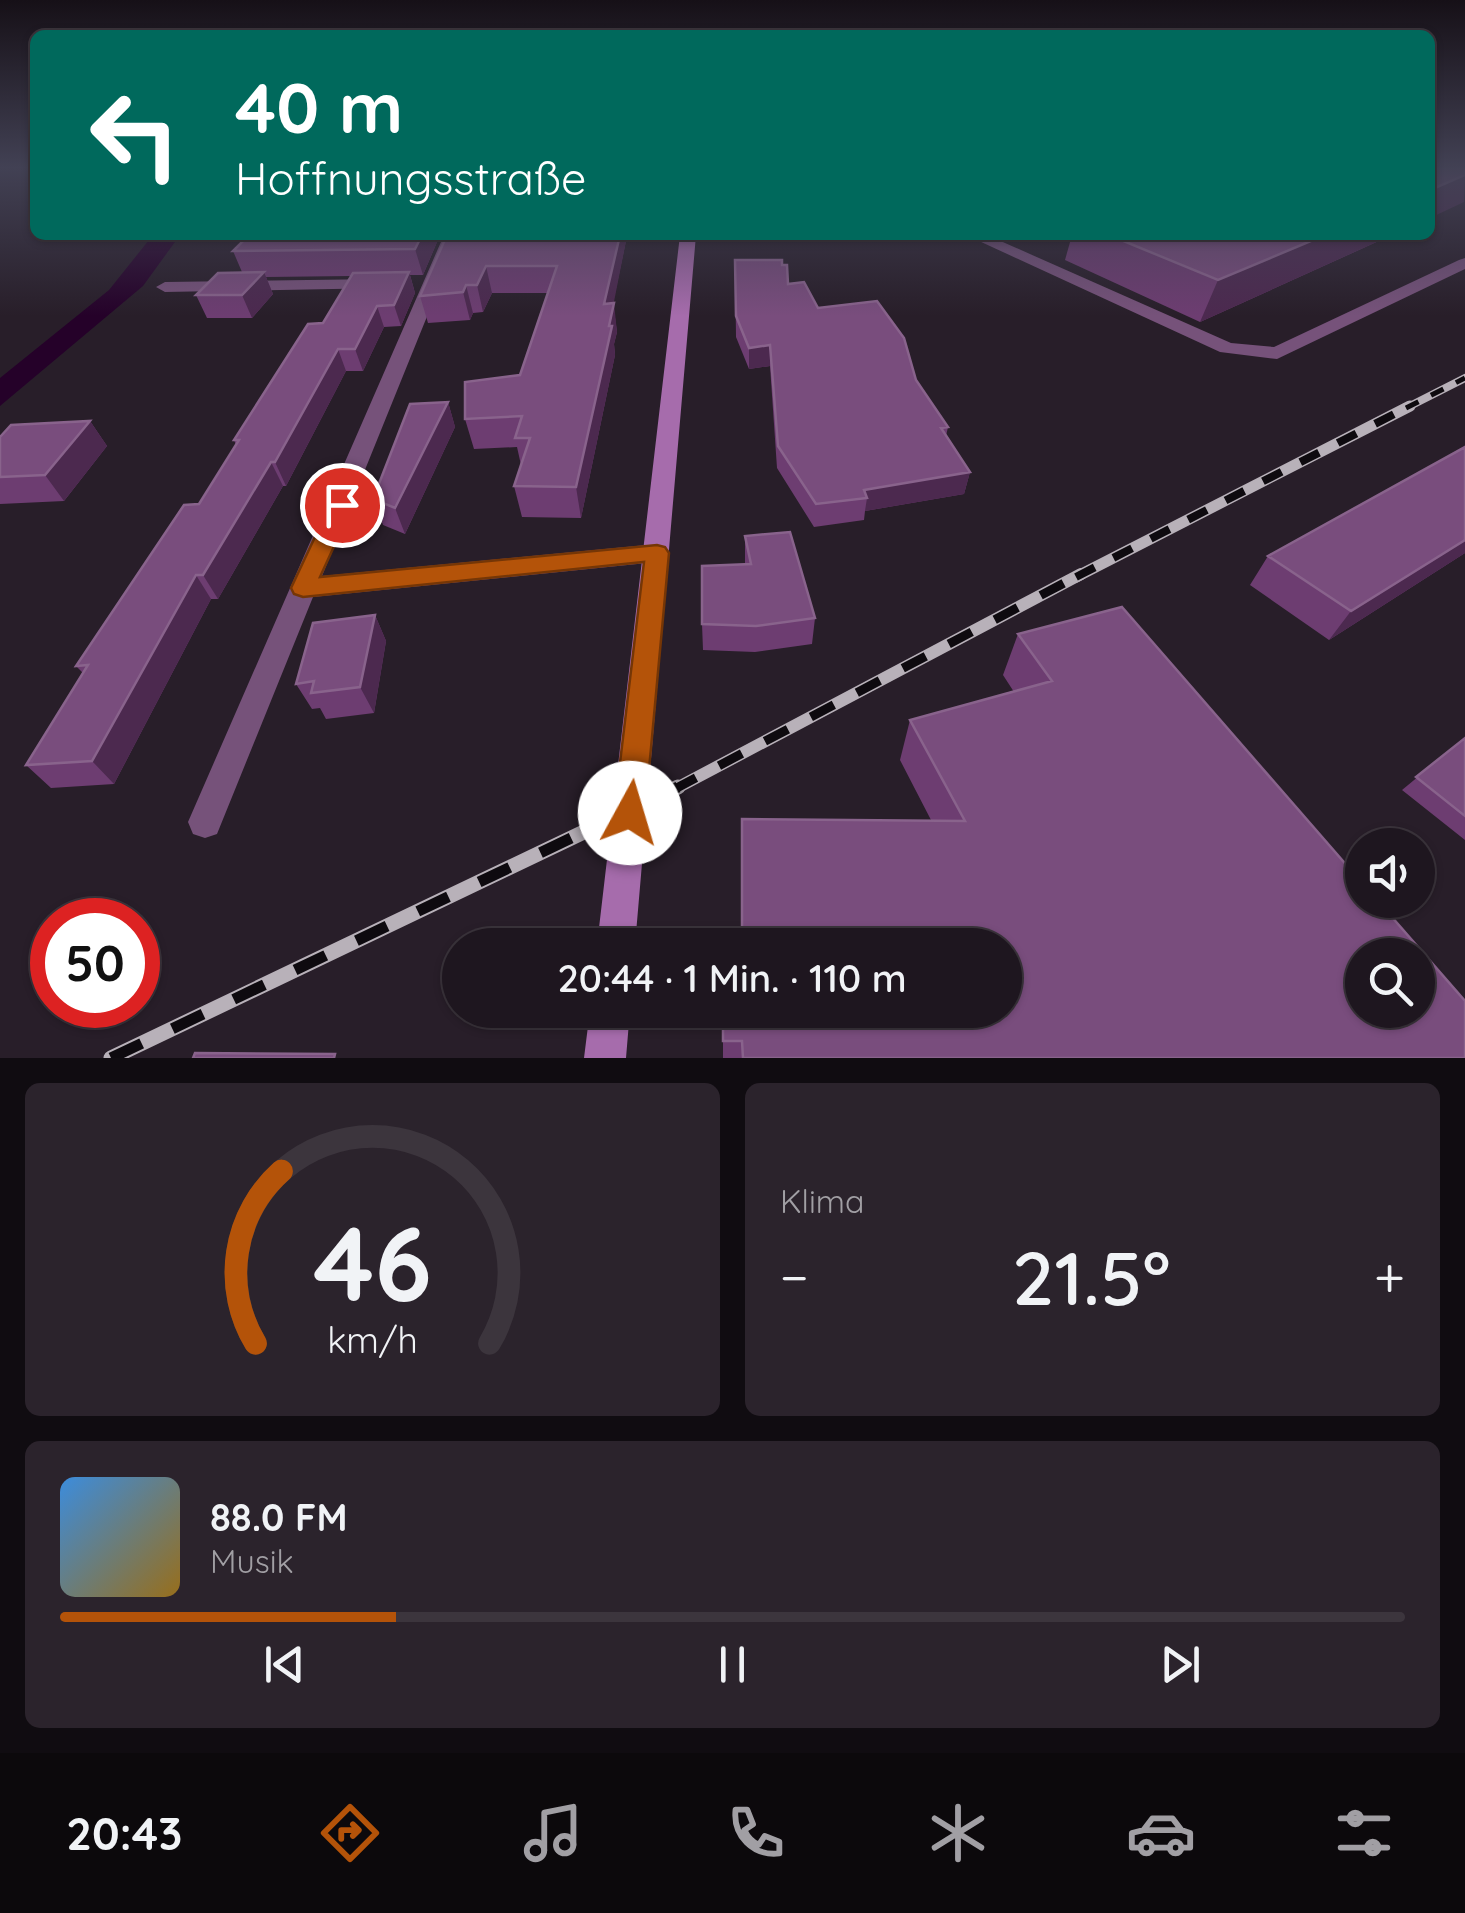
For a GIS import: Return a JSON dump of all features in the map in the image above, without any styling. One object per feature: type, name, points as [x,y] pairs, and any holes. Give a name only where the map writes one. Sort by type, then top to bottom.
[{"type":"main road","points":[[618,928],[688,240]]},
{"type":"main road","points":[[605,1058],[608,1028]]},
{"type":"street","points":[[205,822],[342,505],[412,284],[448,240]]},
{"type":"street","points":[[985,240],[1226,348],[1277,353],[1465,263]]},
{"type":"street","points":[[165,287],[412,284]]},
{"type":"street","points":[[303,588],[657,553]]},
{"type":"shaded area","points":[[149,240],[176,240],[143,286],[0,406],[0,378],[109,290]]},
{"type":"building","points":[[244,240],[420,240],[415,249],[233,251]]},
{"type":"building","points":[[445,240],[619,240],[604,304],[614,303],[612,326],[576,487],[514,486],[530,438],[515,438],[522,416],[465,419],[465,382],[520,375],[557,266],[486,266],[477,285],[466,285],[463,292],[420,296]]},
{"type":"building","points":[[1121,240],[1313,240],[1218,280]]},
{"type":"building","points":[[735,260],[782,260],[782,265],[787,265],[788,284],[804,282],[818,308],[877,301],[904,338],[916,380],[948,427],[941,428],[970,472],[864,490],[867,498],[816,504],[778,446],[770,345],[749,348],[736,316]]},
{"type":"building","points":[[264,272],[242,295],[196,295],[218,273]]},
{"type":"building","points":[[409,272],[394,305],[377,306],[355,349],[338,349],[275,462],[271,462],[203,575],[196,575],[92,761],[26,765],[88,665],[76,666],[184,505],[199,504],[239,440],[234,440],[308,324],[323,323],[353,273]]},
{"type":"building","points":[[448,402],[395,508],[373,499],[410,404]]},
{"type":"building","points":[[90,421],[45,475],[0,477],[0,437],[11,425]]},
{"type":"building","points":[[1465,447],[1465,540],[1351,611],[1268,556]]},
{"type":"building","points":[[790,532],[815,618],[756,626],[702,624],[702,566],[751,564],[745,536]]},
{"type":"building","points":[[1122,607],[1345,863],[1345,918],[1393,918],[1410,938],[1345,938],[1345,1028],[1435,1028],[1435,967],[1465,1001],[1465,1058],[743,1058],[742,1041],[723,1041],[723,1028],[1022,1028],[1022,928],[742,928],[742,819],[965,821],[910,720],[1052,681],[1018,634]]},
{"type":"building","points":[[375,615],[360,687],[311,693],[314,681],[296,684],[313,623]]},
{"type":"building","points":[[1465,738],[1465,816],[1416,777]]},
{"type":"building","points":[[195,1053],[335,1054],[334,1058],[193,1058]]},
{"type":"railway","points":[[1406,408],[1465,378]]},
{"type":"railway","points":[[1076,577],[1410,406]]},
{"type":"railway","points":[[673,790],[1081,574]]},
{"type":"railway","points":[[111,1058],[678,787]]},
{"type":"route","points":[[342,505],[303,588],[657,553],[630,813]]}]
